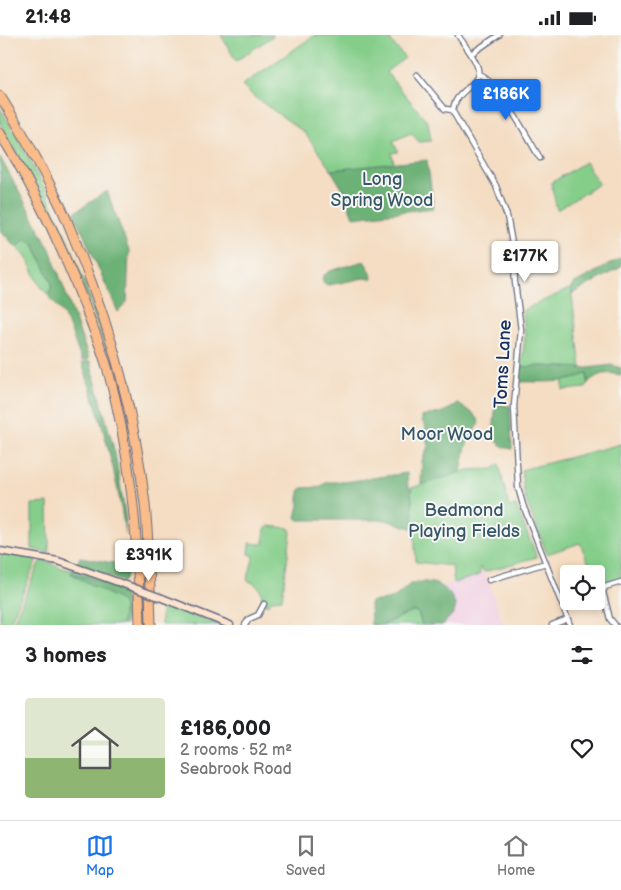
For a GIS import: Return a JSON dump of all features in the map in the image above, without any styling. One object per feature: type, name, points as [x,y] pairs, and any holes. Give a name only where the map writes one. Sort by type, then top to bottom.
[{"type":"highway","points":[[0,96],[23,134],[58,200],[93,286],[118,364],[136,446],[145,504],[151,625]]},
{"type":"highway","points":[[0,133],[43,210],[73,274],[106,366],[125,449],[135,518],[140,625]]},
{"type":"street","points":[[453,110],[457,97],[474,83],[478,74],[478,66],[458,35]]},
{"type":"street","points":[[471,54],[499,35]]},
{"type":"street","points":[[478,74],[485,77],[497,89],[540,158]]},
{"type":"street","name":"Toms Lane","points":[[417,75],[445,109],[453,110],[454,115],[481,157],[496,186],[509,227],[521,325],[514,406],[518,487],[523,505],[570,625]]},
{"type":"street","points":[[0,551],[65,563],[74,568],[162,598],[230,625]]},
{"type":"street","points":[[489,580],[546,563]]},
{"type":"street","points":[[615,625],[610,619],[603,592],[605,587],[621,582]]},
{"type":"street","points":[[245,625],[249,619],[258,615],[264,604]]},
{"type":"street","points":[[552,625],[568,619]]},
{"type":"shaded area","points":[[485,573],[504,625],[425,625],[418,594]]},
{"type":"green space","points":[[221,35],[273,35],[273,36],[236,61]]},
{"type":"green space","points":[[315,35],[386,35],[405,58],[386,72],[428,122],[431,141],[419,142],[411,133],[393,141],[398,152],[392,153],[394,164],[331,170],[304,132],[253,96],[242,85]]},
{"type":"green space","points":[[0,108],[36,172],[67,238],[93,306],[114,377],[90,303],[76,269],[43,200],[0,123]]},
{"type":"green space","points":[[0,157],[50,249],[89,359],[82,361],[64,317],[48,295],[52,286],[51,281],[34,244],[27,239],[23,240],[18,247],[0,229]]},
{"type":"green space","name":"Long Spring Wood","points":[[427,160],[434,208],[353,217],[343,190],[331,170]]},
{"type":"green space","points":[[585,162],[599,184],[557,210],[551,183]]},
{"type":"green space","points":[[107,191],[129,251],[127,302],[118,312],[74,213]]},
{"type":"green space","points":[[27,239],[34,244],[51,281],[52,286],[48,295],[39,284],[26,256],[18,247],[22,240]]},
{"type":"green space","points":[[621,258],[621,267],[572,294],[571,288],[573,284]]},
{"type":"green space","points":[[364,261],[371,272],[372,279],[364,278],[329,285],[324,284],[323,276],[330,271]]},
{"type":"green space","points":[[571,288],[581,368],[521,367],[525,338],[523,310]]},
{"type":"green space","points":[[90,361],[115,453],[126,520],[125,535],[118,491],[108,448],[82,363]]},
{"type":"green space","points":[[612,365],[621,368],[621,375],[603,374],[595,377],[588,383],[587,372],[574,379],[565,381],[520,382],[521,367],[588,368]]},
{"type":"green space","points":[[588,371],[586,388],[563,390],[563,381],[577,378]]},
{"type":"green space","name":"Moor Wood","points":[[458,403],[473,413],[479,422],[466,446],[461,472],[421,485],[422,461],[428,446],[423,436],[426,426],[422,421],[422,416],[445,411]]},
{"type":"green space","points":[[495,404],[510,406],[512,449],[504,447],[495,438]]},
{"type":"green space","points":[[621,444],[621,579],[605,584],[605,565],[589,565],[580,543],[547,554],[525,498],[521,470]]},
{"type":"green space","name":"Bedmond Playing Fields","points":[[499,464],[509,507],[516,506],[537,557],[484,572],[480,567],[480,575],[454,583],[452,566],[416,562],[411,488],[468,470],[493,469]]},
{"type":"green space","points":[[407,473],[408,488],[411,488],[414,529],[386,520],[299,520],[296,518],[299,491],[302,488],[320,487],[327,482],[344,482]]},
{"type":"green space","points":[[48,503],[49,553],[32,549],[32,504]]},
{"type":"green space","points":[[269,526],[289,528],[291,532],[282,599],[271,600],[268,605],[262,603],[259,588],[247,580],[254,556],[249,554],[250,543],[263,544],[265,529]]},
{"type":"green space","points":[[3,553],[35,559],[36,562],[9,625],[0,625],[0,556],[3,556]]},
{"type":"green space","points":[[80,557],[119,564],[126,562],[129,564],[129,571],[123,582],[77,564]]},
{"type":"green space","points":[[42,560],[65,569],[76,570],[123,588],[70,573],[121,601],[124,607],[121,625],[12,625]]},
{"type":"green space","points":[[71,572],[123,589],[128,607],[125,625],[121,625],[124,607],[121,601]]},
{"type":"green space","points":[[429,582],[445,589],[455,604],[453,614],[442,625],[422,625],[418,613],[413,611],[382,625],[371,625],[370,603],[390,599],[411,583]]},
{"type":"green space","points":[[161,604],[222,625],[161,625]]},
{"type":"green space","points":[[413,611],[418,613],[422,625],[382,625]]}]
